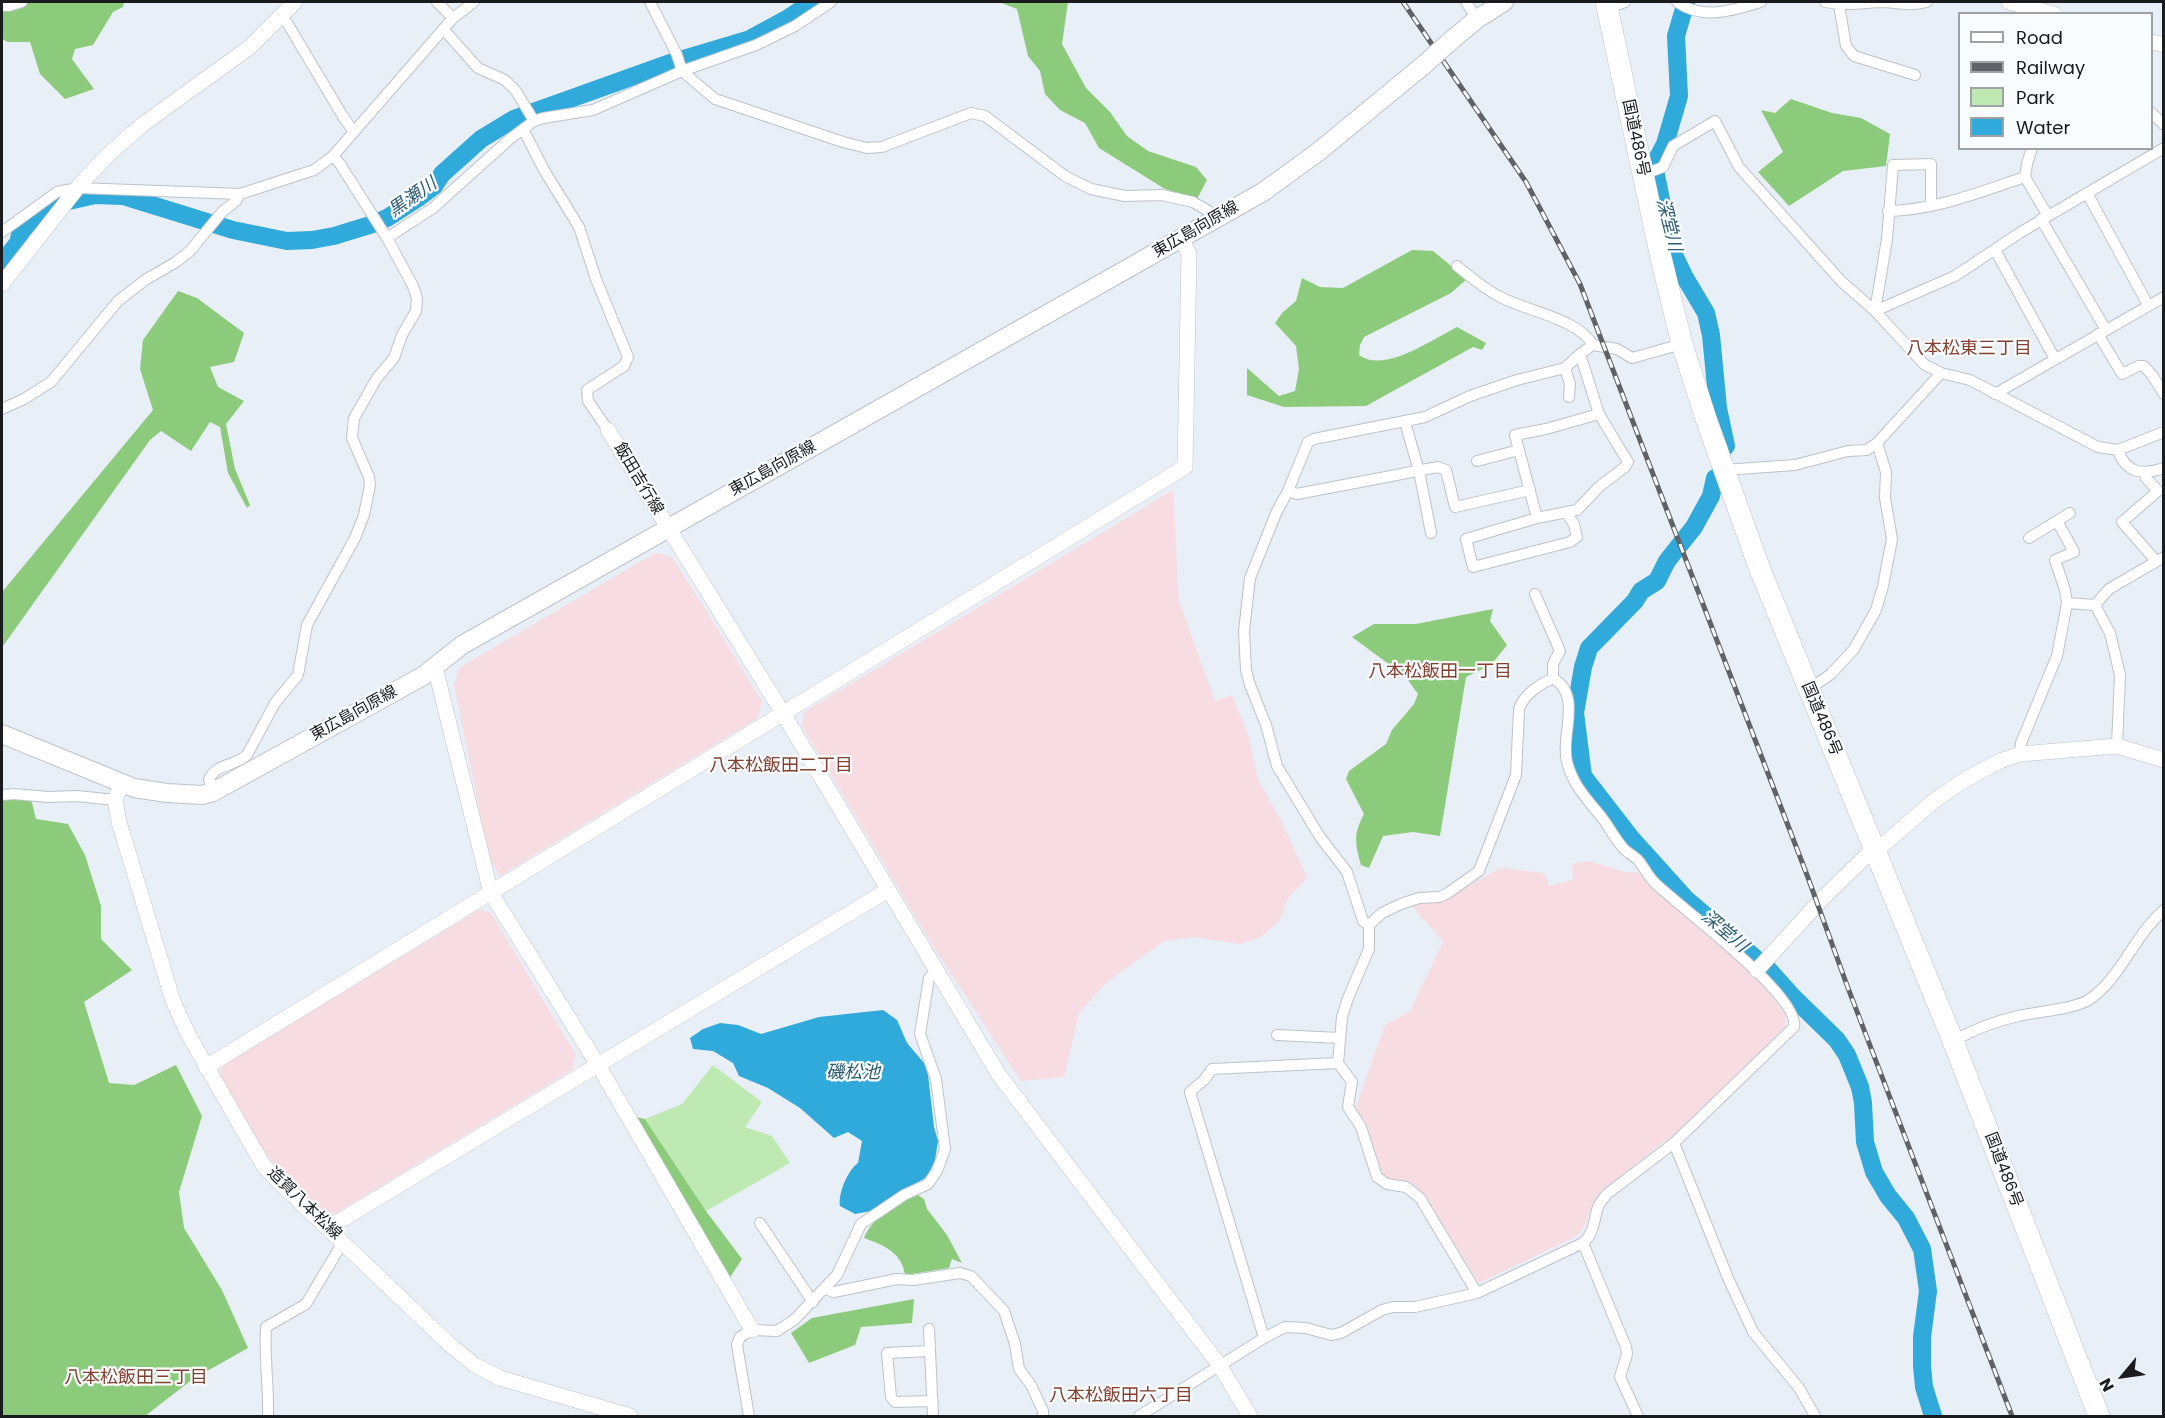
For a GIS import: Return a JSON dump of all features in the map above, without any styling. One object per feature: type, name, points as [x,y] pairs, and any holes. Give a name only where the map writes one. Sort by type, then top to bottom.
[{"type":"highway","name":"国道486号","points":[[1613,4],[1650,172],[1682,344],[1724,470],[1759,567],[1953,1041],[2100,1416]]},
{"type":"main road","name":"東広島向原線","points":[[2,734],[118,791],[134,788],[202,795],[213,792],[423,676],[462,645],[1263,192],[1317,153],[1477,19],[1504,2]]},
{"type":"street","points":[[2,6],[22,2]]},
{"type":"street","points":[[436,2],[453,18]]},
{"type":"street","points":[[2,232],[57,192],[78,188],[240,194],[314,170],[333,156],[453,18],[474,2]]},
{"type":"street","points":[[651,2],[677,55],[682,71],[722,103],[867,148],[882,147],[971,113],[986,116],[1065,176],[1091,189],[1125,196],[1162,195],[1192,202],[1219,217]]},
{"type":"street","points":[[385,236],[433,208],[523,129],[534,122],[543,118],[593,110],[682,71],[756,45],[795,26],[831,2]]},
{"type":"street","points":[[1466,2],[1477,19]]},
{"type":"street","points":[[1677,2],[1687,9],[1714,13],[1727,12],[1761,2]]},
{"type":"street","points":[[1825,2],[1839,5],[1883,2],[1912,6],[1927,2]]},
{"type":"street","points":[[2009,2],[2046,12]]},
{"type":"street","points":[[1839,5],[1846,46],[1854,56],[1915,75]]},
{"type":"street","points":[[2,284],[78,188],[130,134],[236,58],[289,6],[342,115],[354,132]]},
{"type":"street","points":[[444,30],[478,68],[505,80],[524,103],[534,122]]},
{"type":"street","points":[[1650,172],[1663,167],[1672,146],[1715,121],[1739,167],[1841,281],[1875,311],[1924,364],[1941,373],[1970,380],[2098,447],[2118,450],[2163,432]]},
{"type":"street","points":[[523,129],[544,170],[579,227],[596,279],[628,357],[624,366],[587,390],[588,401],[608,430]]},
{"type":"street","points":[[1875,311],[1955,276],[2044,218],[2163,148]]},
{"type":"street","points":[[2030,150],[2025,177],[2122,374],[2138,366],[2144,366],[2163,394]]},
{"type":"street","points":[[213,792],[209,779],[212,773],[219,768],[241,761],[247,755],[275,703],[294,681],[301,665],[307,625],[355,538],[364,515],[370,485],[352,438],[354,418],[377,378],[394,358],[402,335],[416,311],[417,298],[413,286],[374,217],[333,156]]},
{"type":"street","points":[[1875,311],[1887,239],[1893,165],[1931,164],[1931,205]]},
{"type":"street","points":[[1888,211],[1944,204],[2025,177]]},
{"type":"street","points":[[1995,394],[2158,302],[2087,193]]},
{"type":"street","points":[[2,409],[24,399],[51,382],[118,301],[145,280],[183,256],[240,194]]},
{"type":"street","points":[[206,1067],[1185,467],[1190,254],[1181,238]]},
{"type":"street","points":[[1995,250],[2055,359]]},
{"type":"street","points":[[1457,266],[1496,295],[1570,324],[1584,333],[1593,345],[1617,349],[1632,358],[1682,344]]},
{"type":"street","points":[[1369,925],[1363,921],[1347,872],[1320,837],[1277,766],[1266,725],[1246,670],[1244,631],[1250,578],[1308,442],[1425,417],[1470,396],[1517,380],[1565,368],[1593,345]]},
{"type":"street","points":[[1566,513],[1574,524],[1577,537],[1570,542],[1473,567],[1466,539],[1537,518],[1577,510],[1628,462],[1599,414],[1580,354]]},
{"type":"street","points":[[1565,368],[1570,384],[1569,397]]},
{"type":"street","points":[[1724,470],[1795,465],[1848,451],[1867,450],[1877,443],[1941,373]]},
{"type":"street","points":[[1537,518],[1515,435],[1599,414]]},
{"type":"street","points":[[1405,422],[1419,471],[1431,533]]},
{"type":"street","name":"飯田吉行線","points":[[608,430],[783,715],[999,1075],[1220,1366],[1250,1416]]},
{"type":"street","points":[[1808,690],[1831,674],[1854,649],[1876,610],[1883,586],[1892,538],[1885,498],[1886,472],[1877,443]]},
{"type":"street","points":[[1477,461],[1519,450]]},
{"type":"street","points":[[2118,450],[2121,459],[2131,468],[2146,474],[2163,468]]},
{"type":"street","points":[[1288,491],[1297,494],[1438,467],[1446,470],[1455,507],[1530,490]]},
{"type":"street","points":[[2095,605],[2109,589],[2160,559],[2122,522],[2158,491],[2146,478],[2146,474]]},
{"type":"street","points":[[2029,538],[2070,513]]},
{"type":"street","points":[[2019,754],[2021,743],[2057,656],[2067,603],[2055,560],[2074,552],[2057,521]]},
{"type":"street","points":[[1535,594],[1560,651],[1553,664],[1553,678]]},
{"type":"street","points":[[2067,603],[2095,605]]},
{"type":"street","points":[[2095,605],[2110,633],[2120,675],[2117,747]]},
{"type":"street","points":[[435,667],[491,893],[598,1065],[752,1330]]},
{"type":"street","points":[[1477,1293],[1420,1198],[1406,1187],[1387,1184],[1377,1177],[1360,1126],[1348,1107],[1352,1082],[1338,1063],[1342,1017],[1369,949],[1369,925],[1382,913],[1401,904],[1419,898],[1440,897],[1479,871],[1516,776],[1519,710],[1522,700],[1540,684],[1553,678]]},
{"type":"street","points":[[1139,1416],[1285,1327],[1330,1335],[1341,1333],[1393,1307],[1414,1306],[1477,1293],[1583,1243],[1593,1228],[1599,1204],[1607,1194],[1674,1143],[1794,1028],[1795,1023],[1791,1013],[1760,966],[1654,882],[1637,859],[1624,849],[1577,789],[1566,761],[1564,742],[1570,711],[1568,696],[1559,682],[1553,678]]},
{"type":"street","points":[[1760,966],[1822,899],[1867,855],[1875,852],[1935,800],[2000,760],[2019,754],[2117,747],[2163,760]]},
{"type":"street","points":[[2,795],[77,796],[118,791]]},
{"type":"street","name":"造賀八本松線","points":[[118,791],[119,822],[174,1001],[206,1067],[264,1166],[449,1344],[475,1365],[500,1378],[611,1414],[630,1416]]},
{"type":"street","points":[[328,1228],[888,890]]},
{"type":"street","points":[[1953,1041],[2015,1017],[2088,1001],[2102,990],[2146,927],[2163,910]]},
{"type":"street","points":[[749,1416],[737,1345],[740,1337],[752,1330],[777,1331],[795,1320],[837,1275],[861,1224],[904,1195],[928,1184],[937,1171],[945,1149],[936,1079],[920,1034],[929,978],[937,970]]},
{"type":"street","points":[[1277,1035],[1340,1038]]},
{"type":"street","points":[[1264,1338],[1190,1092],[1212,1069],[1338,1063]]},
{"type":"street","points":[[1674,1143],[1728,1278],[1754,1332],[1799,1388],[1815,1416]]},
{"type":"street","points":[[760,1222],[813,1302]]},
{"type":"street","points":[[268,1416],[266,1327],[306,1304],[343,1242]]},
{"type":"street","points":[[1583,1243],[1626,1347],[1627,1354],[1620,1377],[1638,1416]]},
{"type":"street","points":[[826,1289],[834,1292],[897,1279],[913,1280],[960,1273],[971,1276],[1004,1311],[1015,1344],[1019,1369],[1035,1394],[1043,1416]]},
{"type":"street","points":[[928,1329],[933,1416]]},
{"type":"street","points":[[930,1351],[887,1353],[891,1396],[895,1402],[933,1401]]},
{"type":"shaded area","points":[[1173,490],[1179,601],[1215,701],[1232,695],[1248,734],[1258,779],[1283,824],[1307,878],[1288,898],[1280,920],[1261,937],[1240,944],[1193,937],[1164,941],[1107,982],[1079,1013],[1064,1077],[1021,1081],[933,946],[802,726],[804,712]]},
{"type":"shaded area","points":[[655,553],[672,557],[719,631],[762,701],[758,718],[500,876],[489,857],[454,685],[459,668]]},
{"type":"shaded area","points":[[1588,861],[1626,872],[1641,873],[1647,882],[1766,989],[1785,1014],[1786,1026],[1668,1141],[1664,1141],[1595,1197],[1584,1227],[1577,1236],[1479,1283],[1425,1195],[1414,1185],[1386,1179],[1377,1167],[1367,1127],[1356,1107],[1385,1025],[1410,1011],[1443,942],[1413,907],[1417,901],[1444,900],[1500,868],[1544,873],[1549,886],[1573,880],[1572,864]]},
{"type":"shaded area","points":[[479,910],[491,913],[576,1055],[572,1070],[336,1213],[322,1212],[285,1177],[266,1154],[219,1079],[223,1065]]},
{"type":"green space","points":[[2,2],[124,2],[123,7],[113,12],[93,45],[75,49],[72,59],[94,89],[65,99],[40,74],[30,42],[8,42],[2,39]]},
{"type":"green space","points":[[999,2],[1068,2],[1062,44],[1086,88],[1110,112],[1127,136],[1148,151],[1196,167],[1207,180],[1197,199],[1165,189],[1099,148],[1085,123],[1060,110],[1045,94],[1040,71],[1028,56],[1017,9]]},
{"type":"green space","points":[[1791,99],[1832,113],[1861,118],[1890,134],[1886,166],[1843,171],[1789,206],[1758,172],[1783,152],[1761,110],[1775,113]]},
{"type":"green space","points":[[1412,250],[1433,251],[1467,279],[1451,293],[1364,337],[1359,355],[1369,360],[1395,358],[1457,327],[1486,343],[1482,350],[1473,347],[1366,406],[1284,407],[1247,395],[1247,368],[1279,396],[1295,391],[1299,369],[1296,346],[1275,323],[1282,313],[1296,301],[1302,278],[1320,287],[1343,288]]},
{"type":"green space","points":[[178,291],[197,298],[244,333],[234,362],[210,367],[218,387],[244,401],[226,424],[235,469],[250,505],[247,508],[228,473],[220,427],[210,422],[191,451],[161,431],[150,440],[3,646],[2,592],[153,410],[140,369],[143,340]]},
{"type":"green space","points":[[1493,609],[1490,621],[1507,645],[1491,665],[1466,677],[1440,836],[1413,832],[1383,836],[1369,868],[1361,865],[1356,839],[1364,814],[1346,779],[1349,771],[1386,744],[1392,730],[1414,704],[1418,694],[1405,676],[1352,637],[1374,624],[1416,624]]},
{"type":"green space","points":[[30,795],[36,819],[68,824],[85,855],[101,906],[101,939],[132,970],[84,1002],[109,1083],[134,1085],[176,1065],[202,1116],[179,1192],[184,1228],[222,1290],[248,1348],[193,1379],[145,1416],[2,1416],[2,796]]},
{"type":"green space","points":[[713,1065],[762,1102],[745,1127],[772,1136],[790,1163],[706,1211],[645,1119],[682,1104]]},
{"type":"green space","points":[[636,1117],[645,1119],[706,1211],[742,1259],[729,1279]]},
{"type":"green space","points":[[918,1195],[924,1199],[927,1209],[947,1235],[962,1263],[952,1259],[949,1268],[905,1275],[900,1260],[891,1250],[864,1238],[879,1217]]},
{"type":"green space","points":[[914,1299],[912,1323],[861,1327],[855,1345],[809,1363],[791,1333],[812,1318]]},
{"type":"water","name":"磯松池","points":[[883,1010],[897,1020],[907,1043],[924,1063],[928,1075],[934,1127],[938,1141],[935,1160],[927,1177],[871,1211],[855,1214],[840,1206],[840,1201],[847,1176],[858,1163],[862,1141],[848,1132],[834,1138],[800,1108],[768,1088],[739,1076],[733,1063],[713,1051],[693,1049],[690,1038],[703,1029],[720,1023],[738,1025],[761,1034],[819,1017]]},
{"type":"waterway","name":"黒瀬川","points":[[2,263],[18,243],[21,231],[42,213],[60,203],[95,195],[123,196],[233,230],[287,241],[334,236],[373,224],[387,218],[418,198],[434,186],[442,174],[481,139],[514,119],[673,62],[750,39],[813,2]]},
{"type":"waterway","name":"深堂川","points":[[1686,2],[1676,36],[1679,96],[1665,144],[1654,165],[1671,249],[1706,313],[1711,335],[1718,408],[1726,446]]},
{"type":"waterway","name":"深堂川","points":[[1715,478],[1711,496],[1694,527],[1667,561],[1657,581],[1641,591],[1635,601],[1589,648],[1583,667],[1575,713],[1583,776],[1631,838],[1686,899],[1767,968],[1837,1040],[1847,1055],[1860,1087],[1865,1142],[1874,1172],[1888,1196],[1906,1218],[1922,1249],[1928,1291],[1922,1337],[1922,1366],[1924,1387],[1933,1416]]},
{"type":"railway","points":[[1403,2],[1526,182],[1580,284],[2012,1416]]},
{"type":"district","name":"八本松東三丁目","points":[[1969,349]]},
{"type":"district","name":"八本松飯田一丁目","points":[[1440,672]]},
{"type":"district","name":"八本松飯田二丁目","points":[[781,766]]},
{"type":"district","name":"八本松飯田三丁目","points":[[136,1378]]},
{"type":"district","name":"八本松飯田六丁目","points":[[1121,1396]]}]
